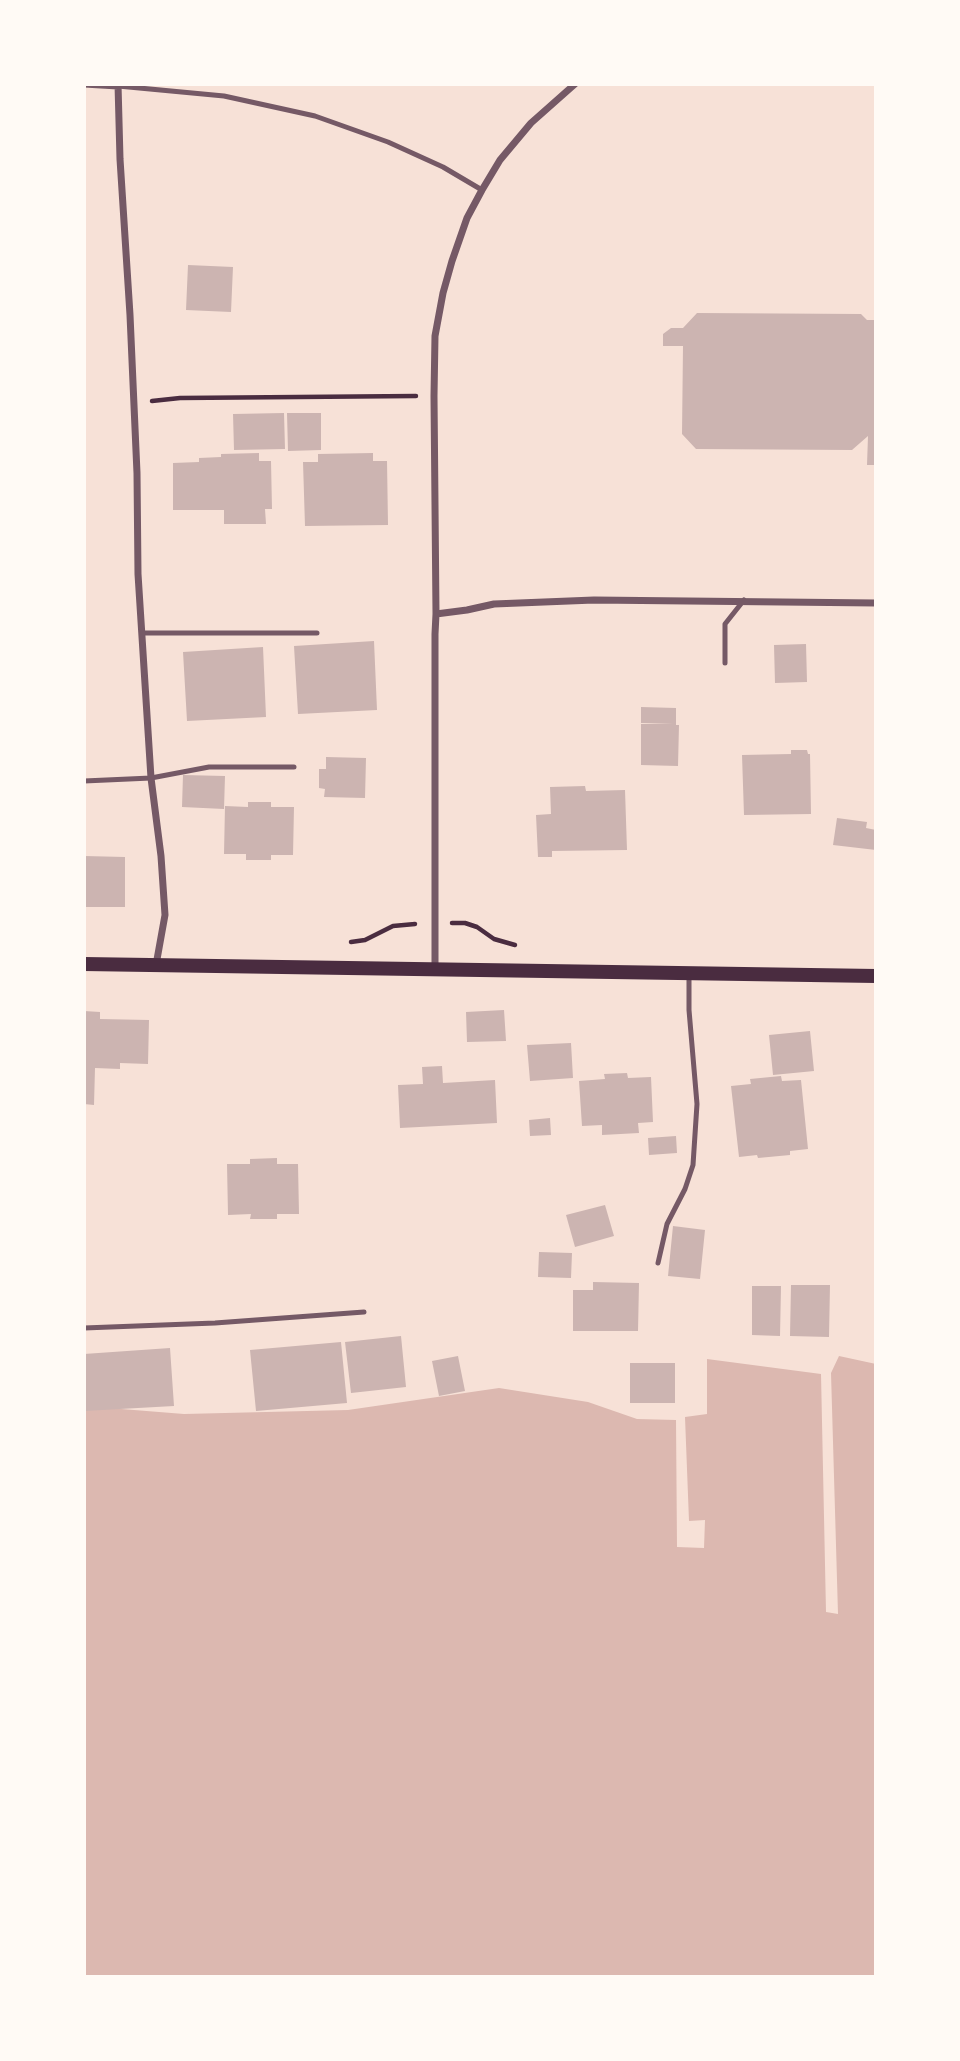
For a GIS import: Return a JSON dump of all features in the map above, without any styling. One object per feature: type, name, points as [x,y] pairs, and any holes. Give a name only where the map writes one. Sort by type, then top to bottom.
[{"type":"main road","points":[[84,964],[876,976]]},
{"type":"street","points":[[84,84],[118,85],[138,473],[138,574],[151,778],[165,915],[156,965]]},
{"type":"street","points":[[435,970],[435,336],[452,261],[467,218],[482,190],[500,160],[531,123],[575,84]]},
{"type":"street","points":[[436,614],[494,604],[594,600],[876,603]]},
{"type":"lane","points":[[118,85],[224,96],[315,116],[388,142],[443,167],[482,190]]},
{"type":"lane","points":[[725,663],[725,624],[744,600]]},
{"type":"lane","points":[[142,633],[317,633]]},
{"type":"lane","points":[[84,781],[151,778],[209,767],[294,767]]},
{"type":"lane","points":[[658,1263],[667,1224],[685,1189],[693,1165],[697,1104],[689,1010],[689,974]]},
{"type":"lane","points":[[84,1328],[215,1323],[364,1312]]},
{"type":"path","points":[[134,403],[180,398],[434,396]]},
{"type":"path","points":[[342,942],[365,940],[401,924],[465,923],[477,927],[494,939],[519,946]]},
{"type":"shaded area","points":[[839,1356],[876,1364],[876,1977],[84,1977],[84,1406],[184,1414],[348,1410],[499,1388],[588,1402],[637,1419],[676,1420],[677,1547],[704,1548],[705,1520],[689,1521],[685,1417],[707,1414],[707,1359],[821,1374],[826,1612],[838,1614],[831,1373]]},
{"type":"building","points":[[188,265],[233,267],[231,312],[186,310]]},
{"type":"building","points":[[697,313],[861,314],[867,320],[876,320],[876,465],[867,465],[868,436],[852,450],[696,449],[682,434],[683,346],[663,346],[663,334],[671,328],[683,328]]},
{"type":"building","points":[[284,413],[285,449],[234,450],[233,414]]},
{"type":"building","points":[[287,413],[321,413],[321,450],[288,451]]},
{"type":"building","points":[[259,453],[259,461],[271,461],[272,509],[265,509],[266,524],[224,524],[224,510],[173,510],[173,463],[199,462],[199,458],[221,457],[221,454]]},
{"type":"building","points":[[373,453],[373,461],[387,461],[388,525],[305,526],[303,462],[318,462],[318,454]]},
{"type":"building","points":[[374,641],[377,710],[298,714],[294,646]]},
{"type":"building","points":[[806,644],[807,682],[775,683],[774,645]]},
{"type":"building","points":[[263,647],[266,717],[187,721],[183,652]]},
{"type":"building","points":[[641,707],[676,708],[676,725],[679,725],[678,766],[641,765],[641,724],[673,724],[641,723]]},
{"type":"building","points":[[791,750],[807,750],[810,754],[811,814],[744,815],[742,755],[791,754]]},
{"type":"building","points":[[326,757],[366,758],[365,798],[324,797],[325,789],[319,788],[319,769],[326,769]]},
{"type":"building","points":[[183,775],[225,776],[224,809],[182,807]]},
{"type":"building","points":[[585,786],[586,791],[625,790],[627,850],[552,851],[552,857],[538,857],[536,815],[551,814],[550,787]]},
{"type":"building","points":[[248,802],[271,802],[271,807],[294,807],[293,855],[271,855],[271,860],[246,860],[246,854],[224,854],[225,806],[248,807]]},
{"type":"building","points":[[837,818],[867,822],[866,828],[876,830],[876,850],[833,845]]},
{"type":"building","points":[[84,856],[125,857],[125,907],[84,907]]},
{"type":"building","points":[[504,1010],[506,1041],[467,1042],[466,1012]]},
{"type":"building","points":[[84,1011],[100,1012],[100,1019],[149,1020],[148,1064],[120,1063],[120,1069],[95,1068],[94,1105],[84,1104]]},
{"type":"building","points":[[810,1031],[814,1071],[773,1075],[769,1035]]},
{"type":"building","points":[[571,1043],[573,1078],[530,1081],[527,1045]]},
{"type":"building","points":[[442,1066],[443,1083],[495,1080],[497,1123],[400,1128],[398,1085],[423,1084],[422,1067]]},
{"type":"building","points":[[627,1073],[628,1078],[651,1077],[653,1122],[638,1123],[639,1133],[602,1135],[602,1125],[582,1126],[579,1081],[605,1079],[604,1074]]},
{"type":"building","points":[[781,1076],[782,1081],[801,1080],[808,1149],[790,1151],[790,1155],[739,1157],[731,1086],[751,1084],[750,1079]]},
{"type":"building","points":[[550,1118],[551,1135],[530,1136],[529,1120]]},
{"type":"building","points":[[676,1136],[677,1153],[649,1155],[648,1138]]},
{"type":"building","points":[[277,1158],[277,1164],[298,1164],[299,1214],[277,1214],[277,1219],[250,1219],[251,1214],[228,1215],[227,1164],[250,1164],[250,1159]]},
{"type":"building","points":[[605,1205],[614,1236],[575,1247],[566,1215]]},
{"type":"building","points":[[673,1226],[705,1230],[700,1279],[668,1276]]},
{"type":"building","points":[[539,1252],[572,1253],[571,1278],[538,1277]]},
{"type":"building","points":[[593,1282],[639,1283],[638,1331],[573,1331],[573,1290],[593,1290]]},
{"type":"building","points":[[791,1285],[830,1285],[829,1337],[790,1336]]},
{"type":"building","points":[[752,1286],[781,1286],[780,1336],[752,1335]]},
{"type":"building","points":[[401,1336],[406,1387],[351,1393],[345,1342]]},
{"type":"building","points":[[341,1342],[347,1403],[256,1411],[250,1350]]},
{"type":"building","points":[[170,1348],[174,1406],[84,1411],[84,1354]]},
{"type":"building","points":[[458,1356],[465,1391],[439,1396],[432,1361]]},
{"type":"building","points":[[630,1363],[675,1363],[675,1403],[630,1403]]}]
